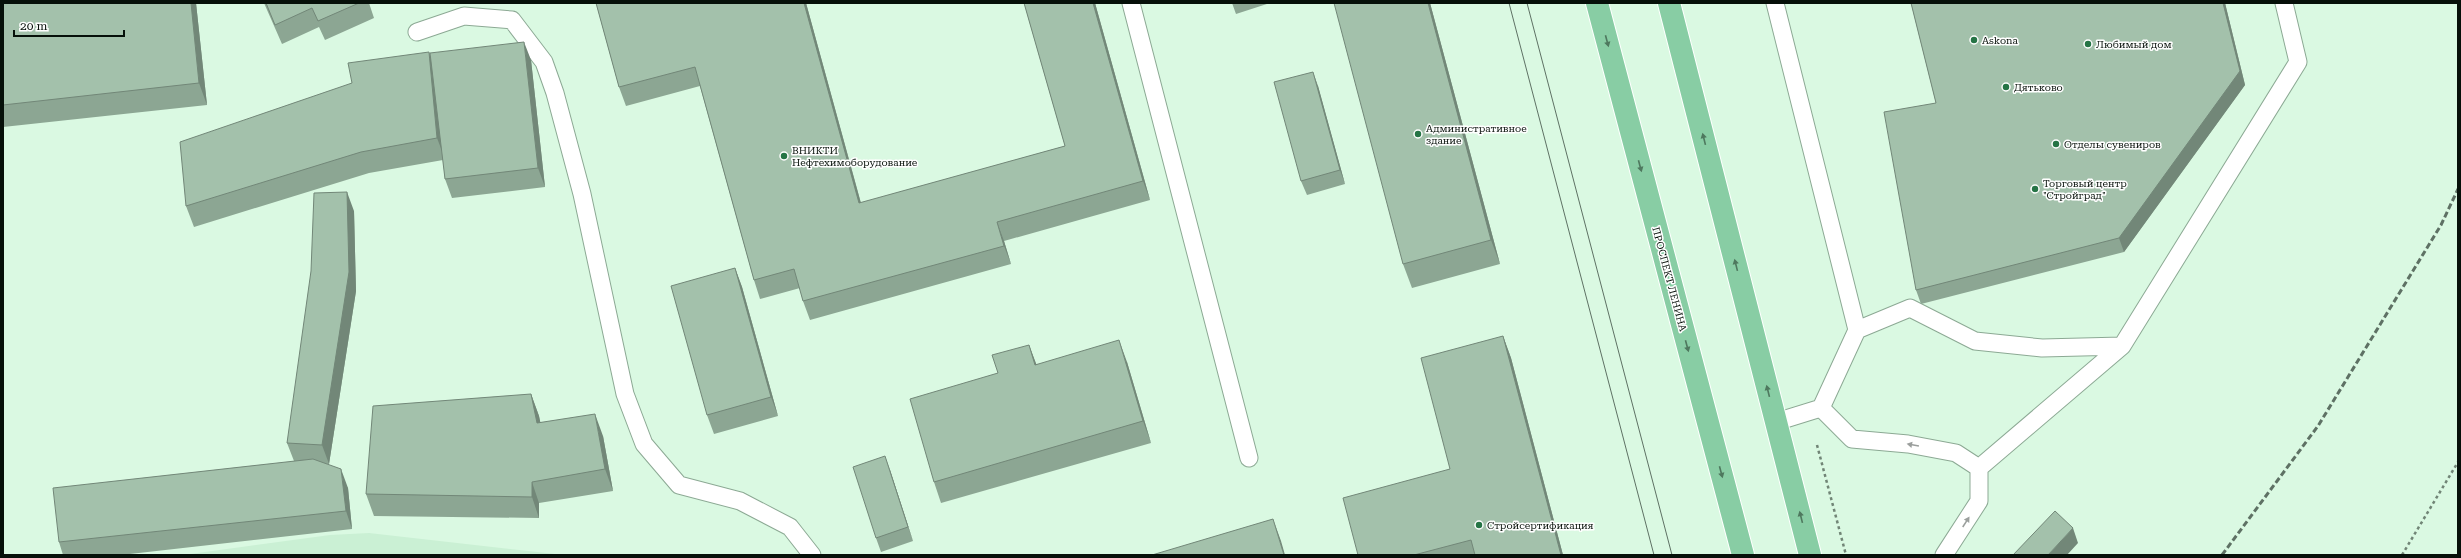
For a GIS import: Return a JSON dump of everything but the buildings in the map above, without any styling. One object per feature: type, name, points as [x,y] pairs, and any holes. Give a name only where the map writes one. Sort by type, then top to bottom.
[{"type":"main road","name":"ПРОСПЕКТ ЛЕНИНА","points":[[1596,3],[1743,555]]},
{"type":"main road","points":[[1669,3],[1810,555]]},
{"type":"lane","points":[[1131,3],[1249,458]]},
{"type":"lane","points":[[1775,3],[1857,330]]},
{"type":"lane","points":[[1979,468],[2122,346],[2298,62],[2284,3]]},
{"type":"lane","points":[[417,32],[464,16],[512,20],[540,56],[544,62],[555,93],[582,194],[625,394],[644,444],[679,485],[740,501],[790,527],[812,555]]},
{"type":"lane","points":[[1776,422],[1814,410],[1857,330],[1910,308],[1975,341],[2042,348],[2122,346]]},
{"type":"lane","points":[[1814,410],[1852,439],[1908,444],[1956,453],[1979,468]]},
{"type":"lane","points":[[1944,555],[1980,501],[1979,468]]},
{"type":"path","points":[[1814,410],[1846,555]]},
{"type":"path","points":[[2402,555],[2458,462]]},
{"type":"shaded area","points":[[369,533],[564,555],[183,555],[330,535]]},
{"type":"tram line","points":[[1509,3],[1654,555]]},
{"type":"tram line","points":[[1527,3],[1672,555]]},
{"type":"railway","points":[[2222,555],[2318,426],[2441,225],[2458,189]]},
{"type":"place","name":"Askona","points":[[1974,40]]},
{"type":"place","name":"Любимый дом","points":[[2088,44]]},
{"type":"place","name":"Дятьково","points":[[2006,87]]},
{"type":"place","name":"Административное здание","points":[[1418,134]]},
{"type":"place","name":"Отделы сувениров","points":[[2056,144]]},
{"type":"place","name":"ВНИКТИ Нефтехимоборудование","points":[[784,156]]},
{"type":"place","name":"Торговый центр \"Стройград\"","points":[[2035,189]]},
{"type":"place","name":"Стройсертификация","points":[[1479,525]]}]
